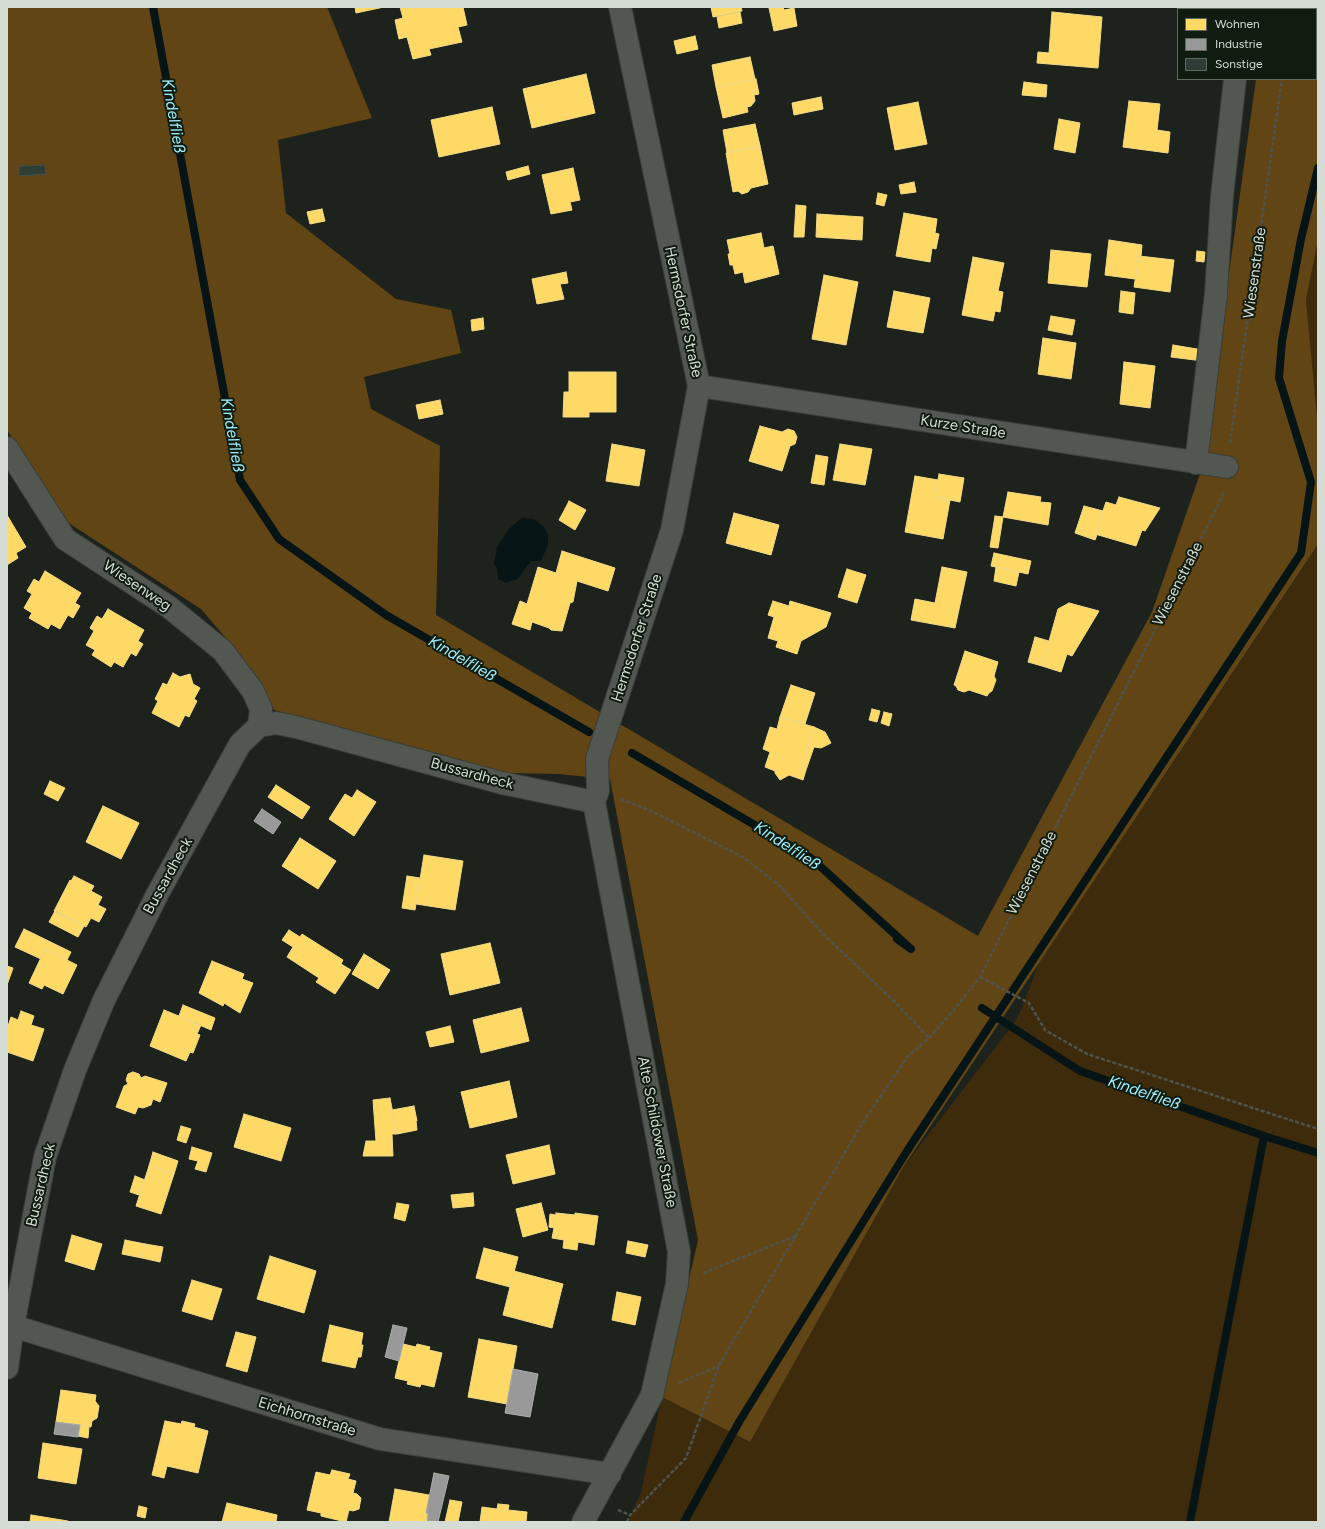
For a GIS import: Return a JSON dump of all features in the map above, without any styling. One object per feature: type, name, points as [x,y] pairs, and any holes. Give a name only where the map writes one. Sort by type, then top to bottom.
[{"type":"street","name":"Hermsdorfer Straße","points":[[609,722],[672,530],[699,386],[620,7]]},
{"type":"street","points":[[1196,463],[1216,294],[1222,196],[1235,80]]},
{"type":"street","name":"Kurze Straße","points":[[699,386],[1227,467]]},
{"type":"street","name":"Wiesenweg","points":[[7,448],[65,539],[169,607],[223,651],[253,691],[261,710],[259,726]]},
{"type":"street","name":"Alte Schildower Straße","points":[[583,1522],[652,1395],[676,1284],[679,1252],[673,1212],[596,796],[597,759],[609,722]]},
{"type":"street","name":"Bussardheck","points":[[7,1368],[12,1326],[45,1156],[75,1070],[104,1000],[158,893],[240,744],[259,726],[276,723],[296,726],[502,783],[596,796]]},
{"type":"street","name":"Eichhornstraße","points":[[12,1326],[380,1439],[610,1474]]},
{"type":"path","name":"Wiesenstraße","points":[[627,1522],[630,1515],[686,1458],[719,1365],[863,1122],[908,1056],[929,1038],[954,1011],[980,977],[1222,497],[1282,80]]},
{"type":"path","points":[[596,796],[625,800],[649,810],[743,857],[781,887],[822,934],[895,1002],[929,1038]]},
{"type":"path","points":[[980,977],[1029,1003],[1046,1030],[1087,1054],[1318,1129]]},
{"type":"path","points":[[676,1284],[797,1235]]},
{"type":"path","points":[[652,1395],[719,1365]]},
{"type":"shaded area","points":[[7,7],[327,7],[372,118],[278,140],[286,213],[396,299],[451,310],[461,353],[364,377],[371,409],[440,446],[436,615],[978,936],[1152,612],[1202,468],[1256,80],[1317,80],[1317,8],[1265,7],[1318,7],[1318,240],[1306,300],[1318,427],[1318,544],[904,1166],[750,1442],[662,1397],[698,1240],[610,779],[558,774],[508,773],[274,710],[261,685],[237,651],[201,609],[64,520],[7,430]]},
{"type":"shaded area","points":[[1318,240],[1318,427],[1306,300]]},
{"type":"shaded area","points":[[522,518],[534,519],[543,526],[548,534],[548,545],[541,561],[531,561],[518,579],[506,583],[498,579],[497,569],[494,564],[497,547],[509,529]]},
{"type":"shaded area","points":[[1318,544],[1318,1522],[628,1522],[641,1492],[662,1397],[750,1442],[904,1166],[1015,1022],[1039,963]]},
{"type":"building: Wohnen","points":[[355,7],[384,7],[356,13]]},
{"type":"building: Wohnen","points":[[400,7],[463,7],[467,25],[458,27],[462,42],[429,49],[431,55],[413,59],[407,37],[399,39],[395,20],[403,18]]},
{"type":"building: Wohnen","points":[[711,7],[741,7],[742,11],[713,17]]},
{"type":"building: Wohnen","points":[[783,7],[784,10],[794,8],[797,26],[774,31],[769,8]]},
{"type":"building: Wohnen","points":[[740,12],[742,23],[719,28],[717,17]]},
{"type":"building: Wohnen","points":[[1052,12],[1102,17],[1098,68],[1037,63],[1038,52],[1049,53]]},
{"type":"building: Wohnen","points":[[695,36],[698,49],[677,54],[674,41]]},
{"type":"building: Wohnen","points":[[750,57],[755,79],[716,87],[712,65]]},
{"type":"building: Wohnen","points":[[586,74],[595,113],[532,128],[523,89]]},
{"type":"building: Wohnen","points":[[756,79],[759,94],[754,95],[755,101],[751,106],[747,107],[748,112],[723,118],[716,87]]},
{"type":"building: Wohnen","points":[[1024,82],[1047,85],[1046,97],[1022,95]]},
{"type":"building: Wohnen","points":[[821,97],[823,109],[794,115],[792,103]]},
{"type":"building: Wohnen","points":[[1129,101],[1160,104],[1157,130],[1170,132],[1168,153],[1123,147]]},
{"type":"building: Wohnen","points":[[918,102],[927,144],[895,150],[887,108]]},
{"type":"building: Wohnen","points":[[492,107],[500,144],[439,157],[431,120]]},
{"type":"building: Wohnen","points":[[1059,119],[1080,123],[1075,153],[1054,149]]},
{"type":"building: Wohnen","points":[[755,124],[760,146],[727,153],[723,130]]},
{"type":"building: Wohnen","points":[[760,146],[768,184],[751,188],[748,192],[742,194],[738,191],[733,192],[726,153]]},
{"type":"building: Wohnen","points":[[528,166],[530,174],[508,180],[506,172]]},
{"type":"building: Wohnen","points":[[573,168],[580,200],[570,202],[572,210],[551,214],[542,175]]},
{"type":"building: Wohnen","points":[[914,182],[916,192],[901,194],[899,185]]},
{"type":"building: Wohnen","points":[[878,193],[887,195],[884,206],[876,204]]},
{"type":"building: Wohnen","points":[[796,205],[806,206],[804,237],[794,237]]},
{"type":"building: Wohnen","points":[[322,209],[325,221],[310,224],[307,212]]},
{"type":"building: Wohnen","points":[[904,213],[937,219],[935,233],[939,234],[936,249],[932,248],[930,262],[896,256]]},
{"type":"building: Wohnen","points":[[817,214],[863,217],[862,240],[816,237]]},
{"type":"building: Wohnen","points":[[761,233],[764,248],[773,246],[779,274],[745,283],[743,272],[735,274],[733,265],[730,265],[728,254],[730,254],[727,240]]},
{"type":"building: Wohnen","points":[[1109,240],[1142,245],[1141,256],[1139,256],[1135,279],[1105,275]]},
{"type":"building: Wohnen","points":[[1051,250],[1091,254],[1087,287],[1048,283]]},
{"type":"building: Wohnen","points":[[1197,251],[1205,252],[1204,262],[1196,261]]},
{"type":"building: Wohnen","points":[[1139,256],[1174,260],[1170,292],[1134,287]]},
{"type":"building: Wohnen","points":[[973,257],[1004,263],[998,291],[1003,292],[1000,312],[995,311],[993,321],[962,315]]},
{"type":"building: Wohnen","points":[[566,272],[568,283],[560,284],[564,299],[537,304],[532,279]]},
{"type":"building: Wohnen","points":[[824,275],[858,282],[846,345],[812,339]]},
{"type":"building: Wohnen","points":[[894,291],[930,298],[923,333],[887,327]]},
{"type":"building: Wohnen","points":[[1121,291],[1135,293],[1133,314],[1119,312]]},
{"type":"building: Wohnen","points":[[1051,316],[1075,320],[1072,335],[1048,330]]},
{"type":"building: Wohnen","points":[[483,318],[484,329],[472,331],[471,320]]},
{"type":"building: Wohnen","points":[[1043,338],[1076,343],[1071,379],[1038,374]]},
{"type":"building: Wohnen","points":[[1173,345],[1203,350],[1203,361],[1171,357]]},
{"type":"building: Wohnen","points":[[1124,362],[1155,366],[1150,408],[1120,404]]},
{"type":"building: Wohnen","points":[[569,372],[616,372],[616,412],[589,412],[589,417],[563,417],[564,392],[569,392]]},
{"type":"building: Wohnen","points":[[440,400],[443,414],[419,419],[416,405]]},
{"type":"building: Wohnen","points":[[760,426],[782,432],[788,429],[794,431],[797,437],[795,444],[790,446],[782,471],[749,461]]},
{"type":"building: Wohnen","points":[[612,444],[645,450],[639,486],[606,481]]},
{"type":"building: Wohnen","points":[[840,444],[872,449],[865,485],[833,480]]},
{"type":"building: Wohnen","points":[[816,455],[828,457],[824,485],[811,483]]},
{"type":"building: Wohnen","points":[[939,474],[964,478],[960,502],[935,497]]},
{"type":"building: Wohnen","points":[[915,476],[938,480],[935,497],[950,500],[943,539],[905,532]]},
{"type":"building: Wohnen","points":[[1008,492],[1041,497],[1040,502],[1051,503],[1048,525],[1003,517]]},
{"type":"building: Wohnen","points":[[1119,497],[1160,508],[1145,531],[1142,530],[1136,546],[1095,534],[1106,502],[1116,505]]},
{"type":"building: Wohnen","points":[[569,501],[586,510],[581,519],[565,509]]},
{"type":"building: Wohnen","points":[[1084,506],[1103,511],[1095,534],[1097,535],[1095,540],[1075,533]]},
{"type":"building: Wohnen","points":[[565,509],[581,519],[575,530],[559,520]]},
{"type":"building: Wohnen","points":[[734,513],[779,525],[771,555],[726,543]]},
{"type":"building: Wohnen","points":[[7,515],[26,547],[16,553],[18,558],[7,565]]},
{"type":"building: Wohnen","points":[[995,516],[1003,517],[998,548],[990,547]]},
{"type":"building: Wohnen","points":[[562,551],[615,568],[608,591],[577,581],[573,602],[570,603],[562,631],[551,630],[532,622],[530,630],[512,624],[520,601],[527,604],[538,567],[556,573]]},
{"type":"building: Wohnen","points":[[994,553],[1031,561],[1028,574],[991,566]]},
{"type":"building: Wohnen","points":[[942,567],[967,572],[955,628],[911,620],[915,599],[935,603]]},
{"type":"building: Wohnen","points":[[996,567],[1019,572],[1016,586],[994,581]]},
{"type":"building: Wohnen","points":[[847,569],[866,575],[857,603],[838,597]]},
{"type":"building: Wohnen","points":[[45,571],[81,593],[75,603],[80,606],[73,618],[68,615],[60,629],[51,624],[48,629],[29,618],[32,613],[24,608],[32,594],[27,591],[34,579],[39,582]]},
{"type":"building: Wohnen","points":[[773,601],[789,606],[790,601],[831,613],[826,627],[801,641],[797,654],[776,647],[778,641],[768,638],[774,617],[768,615]]},
{"type":"building: Wohnen","points":[[1069,603],[1099,611],[1072,656],[1067,654],[1061,672],[1042,666],[1058,609]]},
{"type":"building: Wohnen","points":[[108,609],[144,630],[138,641],[143,644],[136,656],[131,653],[123,667],[114,662],[111,667],[92,655],[95,650],[86,645],[94,631],[90,628],[97,616],[102,619]]},
{"type":"building: Wohnen","points":[[1035,637],[1049,641],[1042,666],[1028,662]]},
{"type":"building: Wohnen","points":[[965,651],[998,662],[994,676],[996,680],[992,691],[987,696],[969,690],[964,692],[958,690],[954,685]]},
{"type":"building: Wohnen","points":[[173,673],[180,677],[190,674],[193,684],[200,688],[194,699],[197,701],[189,717],[185,715],[179,727],[152,713],[158,701],[155,699],[163,683],[167,685]]},
{"type":"building: Wohnen","points":[[791,685],[815,693],[805,724],[780,717]]},
{"type":"building: Wohnen","points":[[872,709],[880,711],[877,722],[869,720]]},
{"type":"building: Wohnen","points":[[884,712],[892,714],[889,726],[881,723]]},
{"type":"building: Wohnen","points":[[780,717],[814,727],[801,769],[806,770],[803,780],[789,775],[780,780],[775,771],[765,767],[770,752],[763,749],[770,727],[777,729]]},
{"type":"building: Wohnen","points":[[814,727],[825,732],[831,743],[821,748],[814,747],[806,770],[801,769]]},
{"type":"building: Wohnen","points":[[50,781],[65,788],[58,801],[44,794]]},
{"type":"building: Wohnen","points":[[276,785],[310,807],[302,819],[268,797]]},
{"type":"building: Wohnen","points":[[357,790],[376,802],[354,836],[329,819],[345,794],[352,798]]},
{"type":"building: Wohnen","points":[[103,806],[139,823],[121,859],[86,842]]},
{"type":"building: Wohnen","points":[[300,838],[336,861],[318,889],[282,866]]},
{"type":"building: Wohnen","points":[[424,855],[463,861],[455,910],[416,904]]},
{"type":"building: Wohnen","points":[[74,876],[94,886],[91,891],[102,897],[98,905],[106,909],[99,922],[91,918],[86,927],[54,911],[70,880],[71,881]]},
{"type":"building: Wohnen","points":[[407,876],[420,878],[415,910],[402,908]]},
{"type":"building: Wohnen","points":[[55,911],[84,926],[78,937],[49,922]]},
{"type":"building: Wohnen","points":[[24,929],[71,952],[67,960],[45,949],[41,959],[15,947]]},
{"type":"building: Wohnen","points":[[289,930],[300,937],[302,934],[343,960],[341,964],[351,970],[335,994],[316,982],[319,978],[287,957],[293,947],[282,940]]},
{"type":"building: Wohnen","points":[[490,943],[500,983],[450,995],[441,954]]},
{"type":"building: Wohnen","points":[[45,949],[77,965],[63,994],[44,985],[42,989],[29,983]]},
{"type":"building: Wohnen","points":[[364,954],[390,970],[378,989],[352,974]]},
{"type":"building: Wohnen","points":[[212,961],[244,974],[242,979],[253,983],[240,1013],[224,1003],[223,1006],[199,993]]},
{"type":"building: Wohnen","points":[[7,966],[13,968],[7,985]]},
{"type":"building: Wohnen","points":[[183,1005],[215,1018],[211,1030],[179,1016]]},
{"type":"building: Wohnen","points":[[521,1008],[529,1041],[481,1053],[473,1020]]},
{"type":"building: Wohnen","points":[[164,1010],[201,1025],[197,1034],[200,1035],[193,1053],[190,1052],[186,1061],[150,1046]]},
{"type":"building: Wohnen","points":[[21,1011],[34,1016],[31,1025],[44,1029],[33,1061],[7,1052],[7,1029],[11,1017],[18,1020]]},
{"type":"building: Wohnen","points":[[450,1026],[454,1042],[430,1047],[426,1032]]},
{"type":"building: Wohnen","points":[[133,1072],[139,1074],[141,1078],[145,1076],[167,1083],[160,1102],[153,1099],[151,1105],[143,1108],[138,1107],[135,1114],[116,1107],[124,1086],[128,1084],[126,1080],[128,1074]]},
{"type":"building: Wohnen","points":[[509,1081],[517,1117],[470,1128],[461,1092]]},
{"type":"building: Wohnen","points":[[390,1098],[397,1134],[392,1134],[393,1156],[363,1156],[366,1141],[376,1141],[373,1100]]},
{"type":"building: Wohnen","points":[[414,1106],[417,1130],[397,1134],[392,1110]]},
{"type":"building: Wohnen","points":[[244,1114],[291,1128],[281,1161],[234,1147]]},
{"type":"building: Wohnen","points":[[181,1126],[191,1129],[186,1143],[177,1140]]},
{"type":"building: Wohnen","points":[[549,1145],[555,1174],[513,1184],[506,1155]]},
{"type":"building: Wohnen","points":[[192,1147],[212,1153],[206,1172],[195,1169],[198,1161],[189,1159]]},
{"type":"building: Wohnen","points":[[153,1152],[178,1161],[174,1174],[149,1166]]},
{"type":"building: Wohnen","points":[[149,1166],[174,1174],[161,1214],[136,1206]]},
{"type":"building: Wohnen","points":[[135,1176],[145,1180],[139,1195],[130,1192]]},
{"type":"building: Wohnen","points":[[473,1193],[474,1206],[453,1208],[451,1195]]},
{"type":"building: Wohnen","points":[[397,1203],[409,1205],[405,1221],[394,1218]]},
{"type":"building: Wohnen","points":[[541,1203],[548,1230],[523,1237],[516,1209]]},
{"type":"building: Wohnen","points":[[556,1213],[575,1215],[575,1213],[598,1216],[594,1245],[578,1242],[577,1250],[563,1248],[564,1240],[552,1238],[554,1228],[549,1227],[550,1214],[556,1215]]},
{"type":"building: Wohnen","points":[[72,1235],[102,1244],[94,1270],[65,1261]]},
{"type":"building: Wohnen","points":[[125,1240],[145,1244],[142,1258],[122,1254]]},
{"type":"building: Wohnen","points":[[628,1241],[648,1245],[645,1257],[626,1253]]},
{"type":"building: Wohnen","points":[[145,1244],[163,1247],[160,1262],[142,1258]]},
{"type":"building: Wohnen","points":[[484,1248],[518,1257],[510,1287],[476,1278]]},
{"type":"building: Wohnen","points":[[270,1256],[316,1271],[304,1313],[257,1299]]},
{"type":"building: Wohnen","points":[[514,1271],[563,1284],[552,1328],[503,1315]]},
{"type":"building: Wohnen","points":[[192,1280],[222,1289],[212,1320],[182,1311]]},
{"type":"building: Wohnen","points":[[617,1292],[641,1297],[635,1325],[612,1320]]},
{"type":"building: Wohnen","points":[[330,1325],[363,1333],[361,1357],[358,1357],[355,1368],[322,1361]]},
{"type":"building: Wohnen","points":[[236,1332],[256,1337],[247,1372],[226,1366]]},
{"type":"building: Wohnen","points":[[479,1339],[517,1346],[507,1404],[468,1397]]},
{"type":"building: Wohnen","points":[[403,1344],[416,1347],[417,1344],[430,1347],[429,1350],[442,1353],[434,1387],[421,1384],[420,1387],[407,1384],[408,1381],[395,1378]]},
{"type":"building: Wohnen","points":[[61,1390],[96,1395],[95,1401],[99,1406],[97,1418],[92,1421],[91,1427],[56,1422]]},
{"type":"building: Wohnen","points":[[165,1421],[181,1424],[182,1421],[195,1424],[194,1427],[208,1431],[198,1473],[167,1466],[164,1478],[152,1475]]},
{"type":"building: Wohnen","points":[[80,1425],[89,1427],[88,1438],[78,1436]]},
{"type":"building: Wohnen","points":[[43,1443],[82,1449],[76,1484],[38,1478]]},
{"type":"building: Wohnen","points":[[332,1470],[350,1474],[348,1479],[356,1481],[353,1493],[357,1494],[361,1498],[359,1509],[353,1511],[349,1510],[346,1522],[321,1516],[321,1513],[307,1510],[316,1472],[330,1475]]},
{"type":"building: Wohnen","points":[[395,1489],[429,1495],[426,1513],[428,1514],[427,1522],[389,1522]]},
{"type":"building: Wohnen","points":[[450,1500],[462,1502],[458,1522],[445,1522]]},
{"type":"building: Wohnen","points":[[227,1503],[277,1515],[276,1522],[222,1522]]},
{"type":"building: Wohnen","points":[[498,1504],[509,1505],[508,1510],[527,1512],[526,1522],[480,1522],[482,1507],[497,1509]]},
{"type":"building: Wohnen","points":[[139,1506],[147,1508],[145,1518],[137,1516]]},
{"type":"building: Wohnen","points":[[31,1515],[68,1521],[68,1522],[30,1522]]},
{"type":"building: Industrie","points":[[262,809],[281,822],[273,834],[254,821]]},
{"type":"building: Industrie","points":[[393,1325],[407,1328],[399,1361],[385,1357]]},
{"type":"building: Industrie","points":[[513,1369],[538,1374],[530,1417],[505,1413]]},
{"type":"building: Industrie","points":[[56,1422],[80,1425],[78,1437],[54,1434]]},
{"type":"building: Industrie","points":[[434,1473],[449,1476],[438,1522],[427,1520],[428,1514],[426,1513]]},
{"type":"building: Sonstige","points":[[45,165],[46,174],[19,176],[19,166]]},
{"type":"waterway","name":"Kindelfließ","points":[[153,7],[240,480],[279,539],[386,615],[589,732]]},
{"type":"waterway","points":[[684,1522],[739,1422],[907,1151],[1301,553],[1311,482],[1279,378],[1282,341],[1301,239],[1318,168]]},
{"type":"waterway","name":"Kindelfließ","points":[[632,753],[811,858],[911,949],[897,939]]},
{"type":"waterway","name":"Kindelfließ","points":[[982,1008],[1080,1071],[1264,1136],[1318,1153]]},
{"type":"waterway","points":[[1190,1522],[1264,1136]]}]
